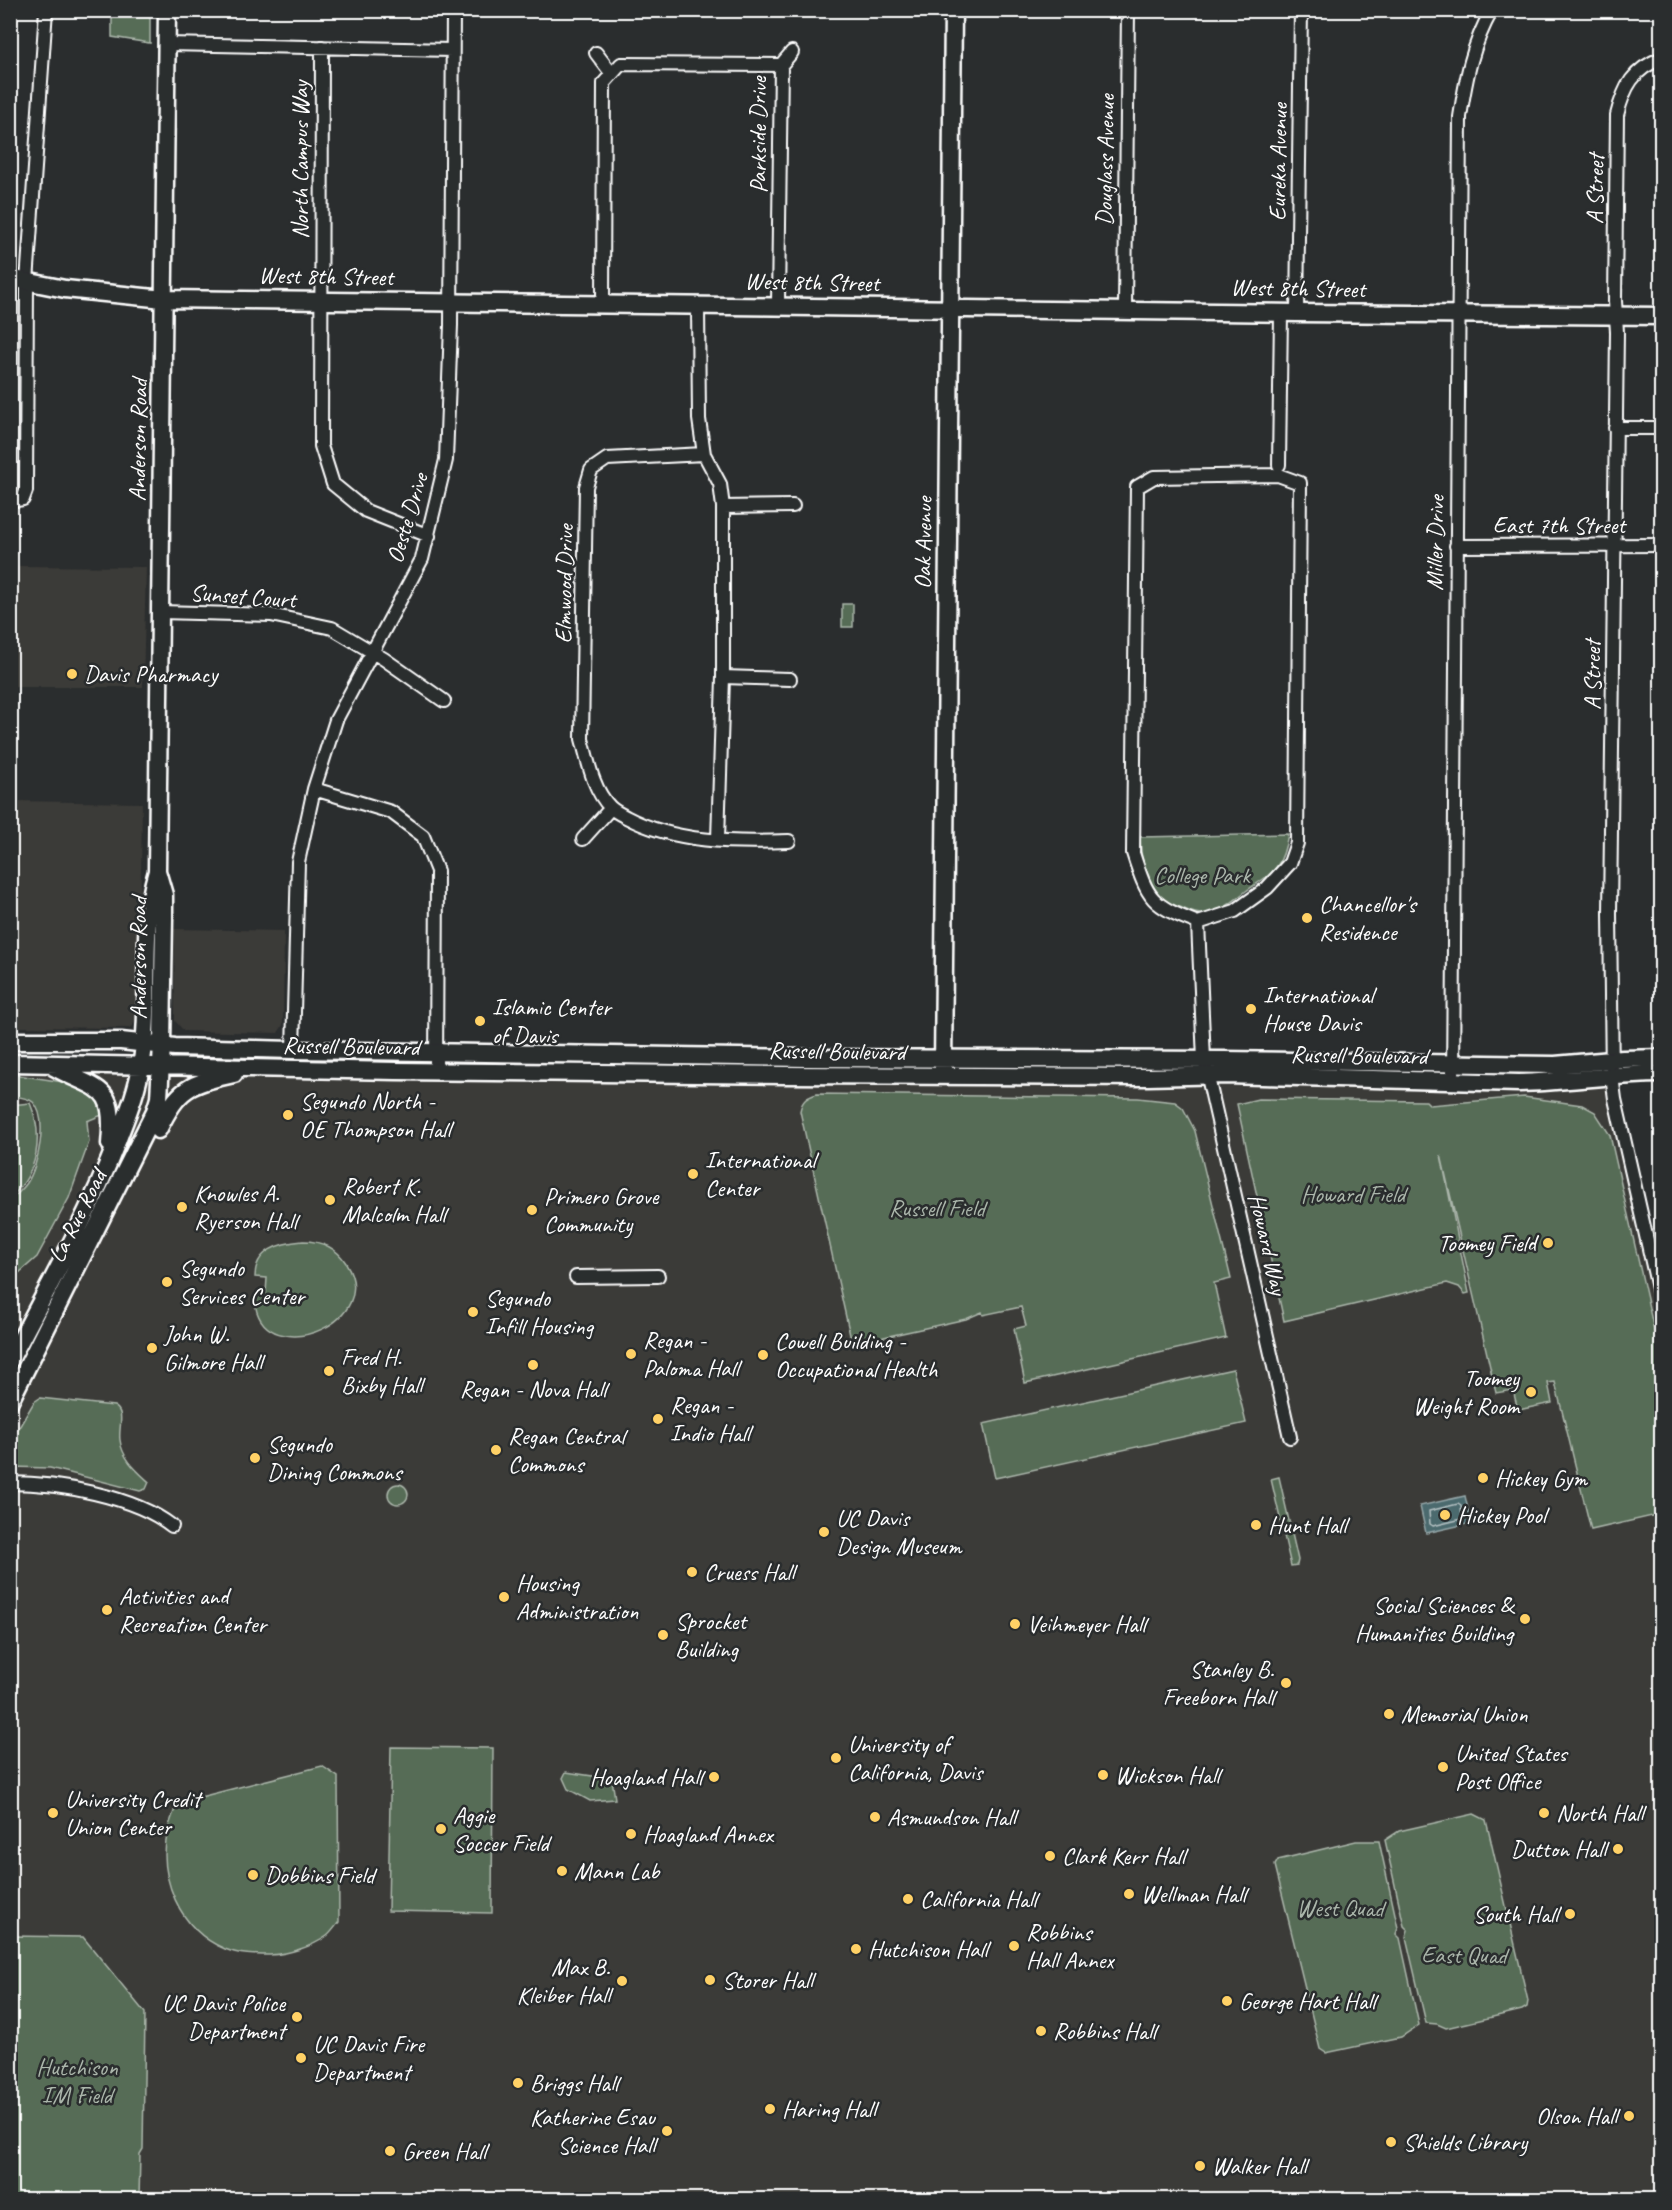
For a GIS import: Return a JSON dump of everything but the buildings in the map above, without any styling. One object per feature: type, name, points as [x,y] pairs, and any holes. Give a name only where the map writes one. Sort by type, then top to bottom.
[{"type":"main road","name":"Anderson Road","points":[[162,1045],[164,934],[157,932],[155,927],[155,878],[167,10]]},
{"type":"main road","name":"Oak Avenue","points":[[943,1076],[953,10]]},
{"type":"main road","name":"West 8th Street","points":[[19,280],[112,295],[164,299],[1662,316]]},
{"type":"main road","name":"Anderson Road","points":[[145,1044],[149,921],[155,878]]},
{"type":"main road","name":"Russell Boulevard","points":[[10,1041],[121,1041],[162,1045],[293,1050],[943,1058],[1206,1067],[1453,1082],[1560,1082],[1611,1068],[1662,1058]]},
{"type":"main road","name":"La Rue Road","points":[[10,1360],[108,1164],[134,1096],[145,1044]]},
{"type":"main road","name":"La Rue Road","points":[[10,1401],[155,1111],[159,1098],[162,1045]]},
{"type":"main road","points":[[787,1075],[794,1067],[821,1065],[826,1058]]},
{"type":"main road","name":"Russell Boulevard","points":[[10,1063],[436,1071],[1148,1077],[1206,1067],[1453,1064],[1555,1065],[1662,1074]]},
{"type":"main road","points":[[50,1065],[87,1081],[100,1090],[109,1104],[112,1116],[108,1164]]},
{"type":"main road","points":[[115,1193],[129,1186],[168,1110],[190,1086],[202,1081],[261,1068]]},
{"type":"street","points":[[10,501],[23,499],[26,491],[19,280],[46,10]]},
{"type":"street","name":"Oeste Drive","points":[[293,1050],[298,862],[314,789],[336,720],[422,559],[446,460],[451,301],[453,10]]},
{"type":"street","name":"Douglass Avenue","points":[[1125,310],[1128,10]]},
{"type":"street","name":"Eureka Avenue","points":[[1279,465],[1289,313],[1301,10]]},
{"type":"street","name":"Miller Drive","points":[[1453,1082],[1460,117],[1467,71],[1482,28],[1492,10]]},
{"type":"street","points":[[167,44],[452,50]]},
{"type":"street","name":"North Campus Way","points":[[322,47],[321,446],[333,484],[366,511],[429,536]]},
{"type":"street","points":[[781,65],[792,52]]},
{"type":"street","points":[[596,53],[612,74],[604,83],[603,303]]},
{"type":"street","name":"A Street","points":[[1661,1304],[1615,1099],[1611,1068],[1617,115],[1622,95],[1632,78],[1648,63],[1662,58]]},
{"type":"street","name":"Parkside Drive","points":[[612,74],[621,64],[781,65],[778,305]]},
{"type":"street","points":[[698,305],[699,419],[704,454],[720,484],[723,507],[723,677],[718,840]]},
{"type":"street","points":[[1615,428],[1662,428]]},
{"type":"street","name":"Elmwood Drive","points":[[610,809],[590,769],[582,739],[586,486],[591,470],[607,459],[704,454]]},
{"type":"street","points":[[1278,475],[1300,483],[1297,843],[1290,863],[1266,888],[1235,911],[1198,923],[1176,915],[1152,900],[1144,887],[1133,853],[1137,487],[1154,477],[1278,475]]},
{"type":"street","points":[[723,507],[793,506]]},
{"type":"street","name":"East 7th Street","points":[[1456,546],[1662,545]]},
{"type":"street","name":"Sunset Court","points":[[160,612],[271,615],[332,628],[444,701]]},
{"type":"street","points":[[723,677],[790,679]]},
{"type":"street","points":[[314,789],[391,812],[423,836],[437,871],[436,1071]]},
{"type":"street","points":[[582,839],[610,809],[647,828],[680,837],[789,841]]},
{"type":"street","points":[[1198,923],[1206,1067]]},
{"type":"street","name":"Howard Way","points":[[1206,1067],[1290,1437]]},
{"type":"street","points":[[576,1277],[658,1276]]},
{"type":"street","points":[[10,1483],[55,1485],[128,1503],[146,1508],[172,1526]]},
{"type":"shaded area","points":[[11,566],[146,567],[143,687],[11,687]]},
{"type":"shaded area","points":[[11,801],[142,803],[140,939],[136,975],[136,1018],[133,1026],[129,1028],[11,1027]]},
{"type":"shaded area","points":[[174,929],[284,931],[283,1025],[278,1033],[184,1031],[175,1021]]},
{"type":"shaded area","name":"University of California, Davis","points":[[11,1069],[1610,1088],[1662,1316],[1661,2199],[11,2200]]},
{"type":"green space","points":[[112,11],[150,11],[150,43],[112,37]]},
{"type":"green space","points":[[842,604],[853,604],[853,627],[842,627]]},
{"type":"green space","name":"College Park","points":[[1288,834],[1283,855],[1270,874],[1230,904],[1211,913],[1195,913],[1160,899],[1151,888],[1145,874],[1140,837]]},
{"type":"green space","points":[[11,1074],[70,1083],[93,1094],[103,1111],[102,1115],[87,1121],[89,1142],[69,1198],[37,1257],[11,1280],[11,1200],[31,1176],[38,1155],[41,1130],[38,1109],[33,1102],[11,1096]]},
{"type":"green space","name":"Russell Field","points":[[817,1094],[1138,1098],[1175,1102],[1183,1108],[1195,1131],[1231,1279],[1214,1283],[1226,1338],[1025,1383],[1014,1329],[1026,1326],[1021,1307],[983,1315],[982,1312],[966,1319],[852,1344],[800,1111],[806,1099]]},
{"type":"green space","name":"Howard Field","points":[[1524,1097],[1582,1105],[1595,1112],[1610,1135],[1661,1361],[1661,1514],[1591,1530],[1555,1382],[1548,1383],[1552,1403],[1518,1410],[1513,1390],[1496,1393],[1441,1155],[1469,1293],[1465,1294],[1459,1287],[1447,1283],[1284,1321],[1237,1104],[1258,1099],[1426,1101],[1430,1105]]},
{"type":"green space","points":[[30,1103],[37,1128],[36,1153],[27,1177],[11,1197],[11,1105]]},
{"type":"green space","points":[[303,1241],[328,1246],[338,1253],[346,1263],[354,1284],[350,1303],[339,1318],[322,1329],[303,1335],[284,1335],[268,1327],[257,1312],[256,1293],[266,1293],[267,1278],[255,1277],[256,1268],[259,1260],[270,1250],[277,1246]]},
{"type":"green space","points":[[1233,1369],[1246,1423],[995,1478],[983,1424]]},
{"type":"green space","points":[[40,1398],[114,1406],[118,1409],[121,1416],[121,1446],[130,1463],[149,1482],[146,1489],[140,1491],[50,1468],[11,1467],[11,1441],[34,1402]]},
{"type":"green space","points":[[1279,1477],[1298,1560],[1297,1565],[1291,1566],[1271,1479]]},
{"type":"green space","points":[[398,1484],[405,1487],[408,1494],[405,1501],[398,1504],[391,1501],[388,1494],[391,1487]]},
{"type":"green space","name":"Aggie Soccer Field","points":[[391,1747],[493,1748],[492,1913],[388,1911]]},
{"type":"green space","name":"Dobbins Field","points":[[322,1766],[338,1777],[339,1922],[321,1940],[300,1949],[270,1955],[236,1952],[209,1940],[195,1929],[184,1915],[169,1883],[165,1848],[177,1803]]},
{"type":"green space","points":[[566,1772],[612,1779],[615,1799],[590,1801],[568,1789],[563,1778]]},
{"type":"green space","name":"East Quad","points":[[1474,1814],[1486,1820],[1528,2001],[1527,2007],[1522,2010],[1446,2028],[1426,2023],[1406,1937],[1408,1930],[1404,1926],[1385,1840],[1399,1831]]},
{"type":"green space","name":"West Quad","points":[[1356,1841],[1379,1841],[1398,1928],[1396,1934],[1400,1938],[1419,2025],[1401,2037],[1326,2053],[1320,2049],[1275,1865],[1278,1860]]},
{"type":"green space","name":"Hutchison IM Field","points":[[11,1936],[83,1937],[145,2013],[143,2149],[140,2154],[139,2199],[11,2199]]},
{"type":"water","name":"Hickey Pool","points":[[1465,1496],[1471,1523],[1426,1533],[1420,1506]]},
{"type":"place","name":"Davis Pharmacy","points":[[72,674]]},
{"type":"place","name":"Chancellor's Residence","points":[[1307,918]]},
{"type":"place","name":"International House Davis","points":[[1251,1009]]},
{"type":"place","name":"Islamic Center of Davis","points":[[480,1021]]},
{"type":"place","name":"Segundo North - OE Thompson Hall","points":[[288,1115]]},
{"type":"place","name":"International Center","points":[[693,1174]]},
{"type":"place","name":"Robert K. Malcolm Hall","points":[[330,1200]]},
{"type":"place","name":"Knowles A. Ryerson Hall","points":[[182,1207]]},
{"type":"place","name":"Primero Grove Community","points":[[532,1210]]},
{"type":"place","name":"Toomey Field","points":[[1548,1243]]},
{"type":"place","name":"Segundo Services Center","points":[[167,1282]]},
{"type":"place","name":"Segundo Infill Housing","points":[[473,1312]]},
{"type":"place","name":"John W. Gilmore Hall","points":[[152,1348]]},
{"type":"place","name":"Regan - Paloma Hall","points":[[631,1354]]},
{"type":"place","name":"Cowell Building - Occupational Health","points":[[763,1355]]},
{"type":"place","name":"Regan - Nova Hall","points":[[533,1365]]},
{"type":"place","name":"Fred H. Bixby Hall","points":[[329,1371]]},
{"type":"place","name":"Toomey Weight Room","points":[[1531,1392]]},
{"type":"place","name":"Regan - Indio Hall","points":[[658,1419]]},
{"type":"place","name":"Regan Central Commons","points":[[496,1450]]},
{"type":"place","name":"Segundo Dining Commons","points":[[255,1458]]},
{"type":"place","name":"Hickey Gym","points":[[1483,1478]]},
{"type":"place","name":"Hickey Pool","points":[[1445,1515]]},
{"type":"place","name":"Hunt Hall","points":[[1256,1525]]},
{"type":"place","name":"UC Davis Design Museum","points":[[824,1532]]},
{"type":"place","name":"Cruess Hall","points":[[692,1572]]},
{"type":"place","name":"Housing Administration","points":[[504,1597]]},
{"type":"place","name":"Activities and Recreation Center","points":[[107,1610]]},
{"type":"place","name":"Social Sciences & Humanities Building","points":[[1525,1619]]},
{"type":"place","name":"Veihmeyer Hall","points":[[1015,1624]]},
{"type":"place","name":"Sprocket Building","points":[[663,1635]]},
{"type":"place","name":"Stanley B. Freeborn Hall","points":[[1286,1683]]},
{"type":"place","name":"Memorial Union","points":[[1389,1714]]},
{"type":"place","name":"University of California, Davis","points":[[836,1758]]},
{"type":"place","name":"United States Post Office","points":[[1443,1767]]},
{"type":"place","name":"Wickson Hall","points":[[1103,1775]]},
{"type":"place","name":"Hoagland Hall","points":[[714,1777]]},
{"type":"place","name":"University Credit Union Center","points":[[53,1813]]},
{"type":"place","name":"North Hall","points":[[1544,1813]]},
{"type":"place","name":"Asmundson Hall","points":[[875,1817]]},
{"type":"place","name":"Aggie Soccer Field","points":[[441,1829]]},
{"type":"place","name":"Hoagland Annex","points":[[631,1834]]},
{"type":"place","name":"Dutton Hall","points":[[1618,1849]]},
{"type":"place","name":"Clark Kerr Hall","points":[[1050,1856]]},
{"type":"place","name":"Mann Lab","points":[[562,1871]]},
{"type":"place","name":"Dobbins Field","points":[[253,1875]]},
{"type":"place","name":"Wellman Hall","points":[[1129,1894]]},
{"type":"place","name":"California Hall","points":[[908,1899]]},
{"type":"place","name":"South Hall","points":[[1570,1914]]},
{"type":"place","name":"Robbins Hall Annex","points":[[1014,1946]]},
{"type":"place","name":"Hutchison Hall","points":[[856,1949]]},
{"type":"place","name":"Storer Hall","points":[[710,1980]]},
{"type":"place","name":"Max B. Kleiber Hall","points":[[622,1981]]},
{"type":"place","name":"George Hart Hall","points":[[1227,2001]]},
{"type":"place","name":"UC Davis Police Department","points":[[297,2017]]},
{"type":"place","name":"Robbins Hall","points":[[1041,2031]]},
{"type":"place","name":"UC Davis Fire Department","points":[[301,2058]]},
{"type":"place","name":"Briggs Hall","points":[[518,2083]]},
{"type":"place","name":"Haring Hall","points":[[770,2109]]},
{"type":"place","name":"Olson Hall","points":[[1629,2116]]},
{"type":"place","name":"Katherine Esau Science Hall","points":[[667,2131]]},
{"type":"place","name":"Shields Library","points":[[1391,2142]]},
{"type":"place","name":"Green Hall","points":[[390,2151]]},
{"type":"place","name":"Walker Hall","points":[[1200,2166]]}]
